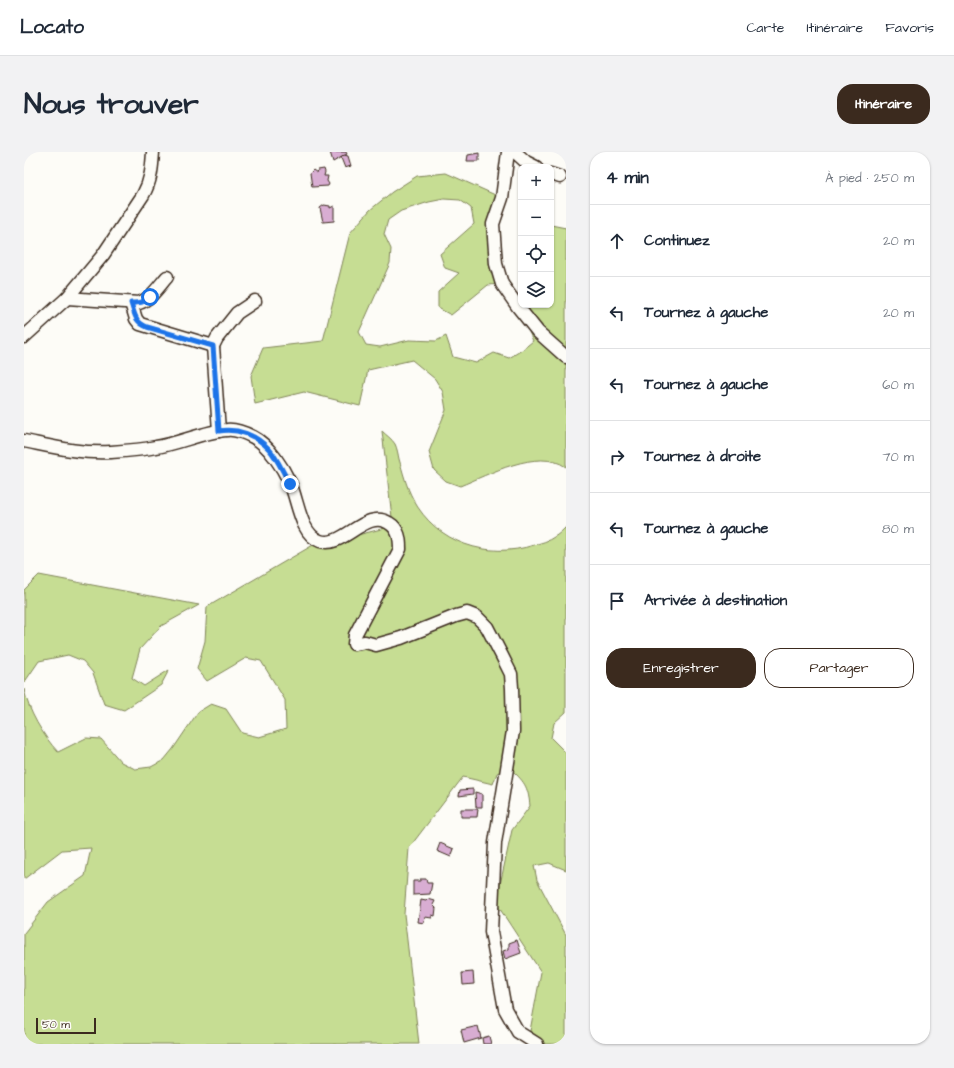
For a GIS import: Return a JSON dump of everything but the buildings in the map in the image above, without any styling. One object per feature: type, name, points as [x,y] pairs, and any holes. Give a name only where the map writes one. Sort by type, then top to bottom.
[{"type":"street","points":[[24,338],[67,298],[103,255],[149,185],[153,152]]},
{"type":"street","points":[[508,152],[502,198],[493,224],[496,264],[502,284],[518,307],[538,332],[566,357]]},
{"type":"street","points":[[515,152],[530,164]]},
{"type":"street","points":[[67,298],[139,303],[146,301],[167,277]]},
{"type":"street","points":[[219,431],[213,346],[217,338],[237,313],[255,302]]},
{"type":"street","points":[[131,303],[136,319],[140,324],[213,346]]},
{"type":"street","points":[[24,441],[83,452],[110,452],[157,447],[228,429],[244,433],[255,438],[270,450],[290,484],[303,522],[310,534],[320,541],[334,541],[373,519],[383,519],[391,524],[399,534],[400,549],[355,635],[354,644],[365,642],[376,645],[401,638],[467,613],[477,618],[488,627],[511,674],[513,731],[495,843],[491,932],[505,1009],[518,1032],[537,1044]]},
{"type":"green space","points":[[446,173],[502,198],[493,224],[502,284],[488,285],[451,315],[438,308],[438,292],[459,273],[445,268],[440,254],[474,224],[471,208],[460,200],[444,199],[401,211],[388,220],[384,234],[391,249],[390,263],[359,332],[366,345],[380,347],[409,340],[436,341],[446,336],[453,357],[476,363],[494,353],[509,358],[533,341],[518,308],[554,308],[554,226],[566,228],[566,467],[555,462],[542,460],[528,461],[498,470],[460,486],[446,481],[434,470],[429,452],[446,410],[443,392],[435,379],[412,360],[368,370],[360,406],[304,392],[255,404],[251,376],[263,348],[323,341],[350,233],[370,210],[392,192],[417,176]]},
{"type":"green space","points":[[382,431],[395,444],[408,489],[413,499],[423,514],[435,527],[449,537],[482,549],[517,549],[550,540],[566,527],[566,712],[554,723],[551,738],[566,753],[566,870],[549,863],[534,866],[537,880],[566,935],[566,1044],[534,1044],[530,1031],[541,972],[496,903],[512,830],[530,806],[528,793],[524,784],[510,768],[497,773],[493,784],[463,777],[409,848],[404,914],[419,1044],[24,1044],[24,933],[48,902],[85,876],[91,848],[62,850],[24,879],[24,689],[29,705],[37,722],[58,752],[86,738],[101,739],[121,762],[135,769],[151,767],[164,760],[198,712],[211,704],[226,709],[242,733],[259,737],[286,729],[285,700],[261,661],[246,658],[207,681],[197,669],[205,641],[207,607],[320,541],[334,541],[393,526]]},
{"type":"green space","points":[[39,575],[199,605],[161,626],[140,649],[132,678],[144,686],[169,670],[161,685],[124,710],[104,704],[93,673],[83,661],[68,655],[39,661],[24,683],[24,590]]},
{"type":"route","points":[[150,297],[146,301],[131,303],[136,319],[140,324],[213,346],[219,431],[228,429],[244,433],[255,438],[270,450],[290,484]]}]
